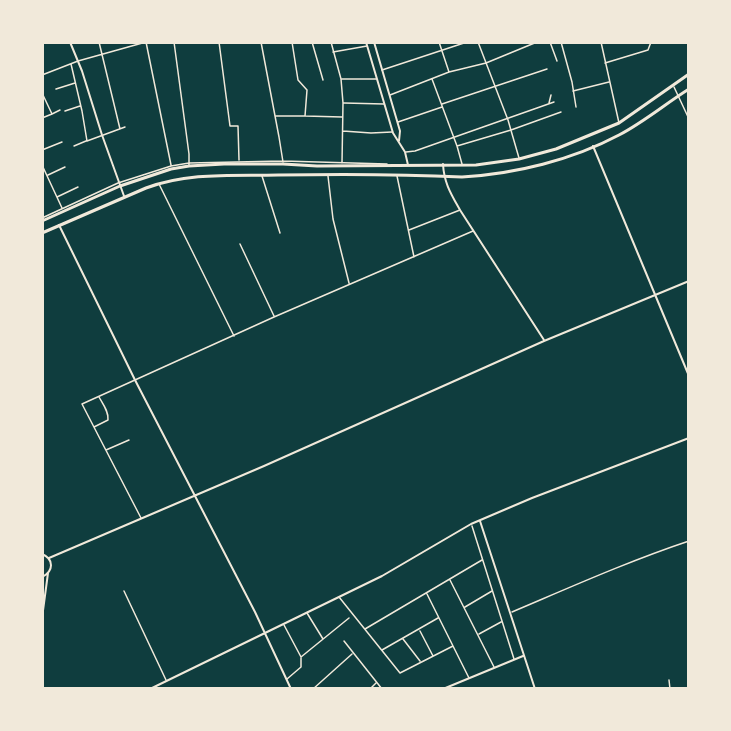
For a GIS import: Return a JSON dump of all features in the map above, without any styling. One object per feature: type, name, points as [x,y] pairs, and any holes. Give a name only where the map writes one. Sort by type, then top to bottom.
[{"type":"main road","points":[[42,220],[119,185],[189,164],[238,162],[389,166],[462,165],[519,159],[556,149],[619,123],[689,74]]},
{"type":"main road","points":[[42,233],[158,183],[194,176],[474,176],[514,170],[549,162],[605,142],[639,123],[689,89]]},
{"type":"street","points":[[70,42],[124,196]]},
{"type":"street","points":[[99,42],[120,129]]},
{"type":"street","points":[[42,75],[78,61],[146,42],[171,168]]},
{"type":"street","points":[[174,42],[189,164]]},
{"type":"street","points":[[219,42],[230,126],[238,126],[238,162]]},
{"type":"street","points":[[261,42],[283,163]]},
{"type":"street","points":[[292,42],[298,80],[307,90],[305,116]]},
{"type":"street","points":[[312,42],[323,80]]},
{"type":"street","points":[[331,42],[341,79],[342,165]]},
{"type":"street","points":[[439,42],[449,72]]},
{"type":"street","points":[[382,70],[467,42]]},
{"type":"street","points":[[478,42],[511,130],[519,159]]},
{"type":"street","points":[[383,98],[449,72],[486,63],[537,42]]},
{"type":"street","points":[[550,42],[557,62]]},
{"type":"street","points":[[561,42],[576,107]]},
{"type":"street","points":[[600,42],[619,123]]},
{"type":"street","points":[[605,63],[648,50],[651,42]]},
{"type":"street","points":[[333,52],[374,43],[400,131],[399,142]]},
{"type":"street","points":[[367,44],[393,132],[405,152],[408,165]]},
{"type":"street","points":[[71,64],[87,141]]},
{"type":"street","points":[[397,122],[547,69]]},
{"type":"street","points":[[341,79],[377,79]]},
{"type":"street","points":[[432,79],[454,136],[462,165]]},
{"type":"street","points":[[573,92],[609,82]]},
{"type":"street","points":[[56,89],[76,83]]},
{"type":"street","points":[[673,86],[689,119]]},
{"type":"street","points":[[42,93],[52,114]]},
{"type":"street","points":[[549,104],[551,95]]},
{"type":"street","points":[[405,152],[415,151],[554,102]]},
{"type":"street","points":[[343,103],[385,104]]},
{"type":"street","points":[[65,111],[81,106]]},
{"type":"street","points":[[42,118],[60,110]]},
{"type":"street","points":[[457,146],[561,112]]},
{"type":"street","points":[[276,117],[343,117]]},
{"type":"street","points":[[74,146],[125,127]]},
{"type":"street","points":[[342,131],[393,132]]},
{"type":"street","points":[[42,150],[62,142]]},
{"type":"street","points":[[593,146],[689,376]]},
{"type":"street","points":[[443,164],[449,190],[460,210],[544,340]]},
{"type":"street","points":[[42,165],[63,210]]},
{"type":"street","points":[[47,176],[65,167]]},
{"type":"street","points":[[262,175],[280,233]]},
{"type":"street","points":[[327,175],[333,219],[349,284]]},
{"type":"street","points":[[397,176],[414,257]]},
{"type":"street","points":[[158,183],[234,336]]},
{"type":"street","points":[[57,197],[78,187]]},
{"type":"street","points":[[408,230],[460,210]]},
{"type":"street","points":[[59,225],[291,689]]},
{"type":"street","points":[[141,519],[82,404],[274,317],[473,231]]},
{"type":"street","points":[[240,244],[274,317]]},
{"type":"street","points":[[49,558],[195,496],[544,340],[689,281]]},
{"type":"street","points":[[94,428],[108,420],[99,396]]},
{"type":"street","points":[[150,689],[382,576],[471,524],[554,489],[689,438]]},
{"type":"street","points":[[105,450],[129,440]]},
{"type":"street","points":[[480,521],[535,689]]},
{"type":"street","points":[[471,524],[514,659]]},
{"type":"street","points":[[510,613],[659,551],[689,541]]},
{"type":"street","points":[[42,553],[49,558],[51,566],[42,618]]},
{"type":"street","points":[[365,629],[483,560]]},
{"type":"street","points":[[42,577],[48,573]]},
{"type":"street","points":[[450,579],[494,667]]},
{"type":"street","points":[[464,607],[492,590]]},
{"type":"street","points":[[124,591],[166,681]]},
{"type":"street","points":[[426,593],[470,679]]},
{"type":"street","points":[[339,597],[400,673],[453,646]]},
{"type":"street","points":[[307,613],[324,639]]},
{"type":"street","points":[[301,657],[349,618]]},
{"type":"street","points":[[382,650],[439,618]]},
{"type":"street","points":[[478,634],[502,622]]},
{"type":"street","points":[[283,624],[301,657],[301,667],[286,679]]},
{"type":"street","points":[[419,629],[433,656]]},
{"type":"street","points":[[403,638],[421,663]]},
{"type":"street","points":[[344,641],[382,689]]},
{"type":"street","points":[[313,689],[353,653]]},
{"type":"street","points":[[444,689],[523,656]]},
{"type":"street","points":[[669,680],[670,689]]},
{"type":"street","points":[[370,689],[376,683]]}]
